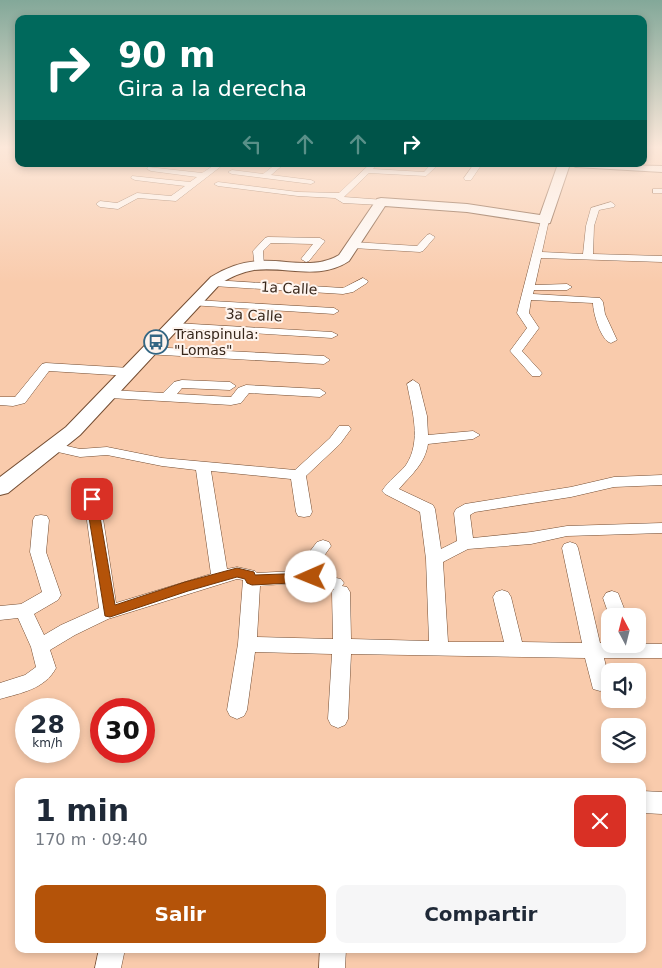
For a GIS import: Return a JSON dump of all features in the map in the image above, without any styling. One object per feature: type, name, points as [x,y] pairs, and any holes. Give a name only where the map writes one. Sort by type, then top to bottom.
[{"type":"street","points":[[100,204],[118,206],[137,195],[173,199],[183,192]]},
{"type":"street","points":[[283,192],[340,196],[344,192]]},
{"type":"street","points":[[536,373],[516,351],[533,328],[524,312],[545,220],[554,192]]},
{"type":"street","points":[[340,196],[340,199],[343,200],[468,208],[545,220]]},
{"type":"street","points":[[0,488],[54,447],[110,394],[153,345],[174,326],[213,283],[231,271],[259,266],[330,266],[344,258],[381,202]]},
{"type":"street","points":[[588,257],[590,226],[595,208],[611,205]]},
{"type":"street","points":[[259,266],[257,253],[266,241],[324,237],[306,260]]},
{"type":"street","points":[[353,245],[420,249],[430,237]]},
{"type":"street","points":[[537,255],[662,259]]},
{"type":"street","name":"1a Calle","points":[[213,283],[342,291],[349,290],[363,281]]},
{"type":"street","points":[[527,293],[568,287]]},
{"type":"street","points":[[527,293],[596,300],[598,302],[598,314],[611,340]]},
{"type":"street","points":[[153,345],[164,325],[175,315],[190,307],[334,311]]},
{"type":"street","name":"3a Calle","points":[[174,326],[332,335]]},
{"type":"street","points":[[153,345],[324,360]]},
{"type":"street","points":[[0,401],[12,402],[20,400],[46,361],[130,372]]},
{"type":"street","points":[[166,398],[182,384],[230,386]]},
{"type":"street","points":[[413,384],[422,424],[422,440],[412,466],[390,491],[427,509],[434,559],[440,649]]},
{"type":"street","points":[[110,394],[233,401],[242,390],[246,389],[320,393]]},
{"type":"street","points":[[54,447],[80,453],[107,451],[144,460],[298,475],[335,441],[344,429]]},
{"type":"street","points":[[422,440],[473,435]]},
{"type":"street","points":[[203,465],[220,577]]},
{"type":"street","points":[[298,475],[304,512]]},
{"type":"street","points":[[464,544],[462,513],[471,508],[571,492],[614,482],[662,480]]},
{"type":"street","points":[[92,499],[110,612]]},
{"type":"street","points":[[0,613],[24,611],[52,595],[38,552],[41,520]]},
{"type":"street","points":[[434,559],[464,544],[514,540],[567,531],[662,528]]},
{"type":"street","points":[[300,577],[324,546]]},
{"type":"street","points":[[570,548],[600,683]]},
{"type":"street","points":[[40,647],[82,623],[110,612],[220,577],[241,573],[249,575],[252,580],[237,710]]},
{"type":"street","points":[[252,580],[300,577],[338,588],[342,646],[338,719]]},
{"type":"street","points":[[502,597],[515,650]]},
{"type":"street","points":[[612,598],[615,608]]},
{"type":"street","points":[[0,691],[29,681],[44,672],[46,665],[28,616],[24,611]]},
{"type":"street","points":[[246,644],[440,649],[601,650]]},
{"type":"street","points":[[646,649],[662,651]]},
{"type":"street","points":[[646,802],[662,803]]},
{"type":"street","points":[[108,968],[111,953]]},
{"type":"street","points":[[332,968],[333,953]]},
{"type":"place","name":"Transpinula: \"Lomas\"","points":[[156,342]]},
{"type":"route","points":[[92,499],[110,612],[185,587],[237,573],[249,575],[252,580],[311,577]]}]
